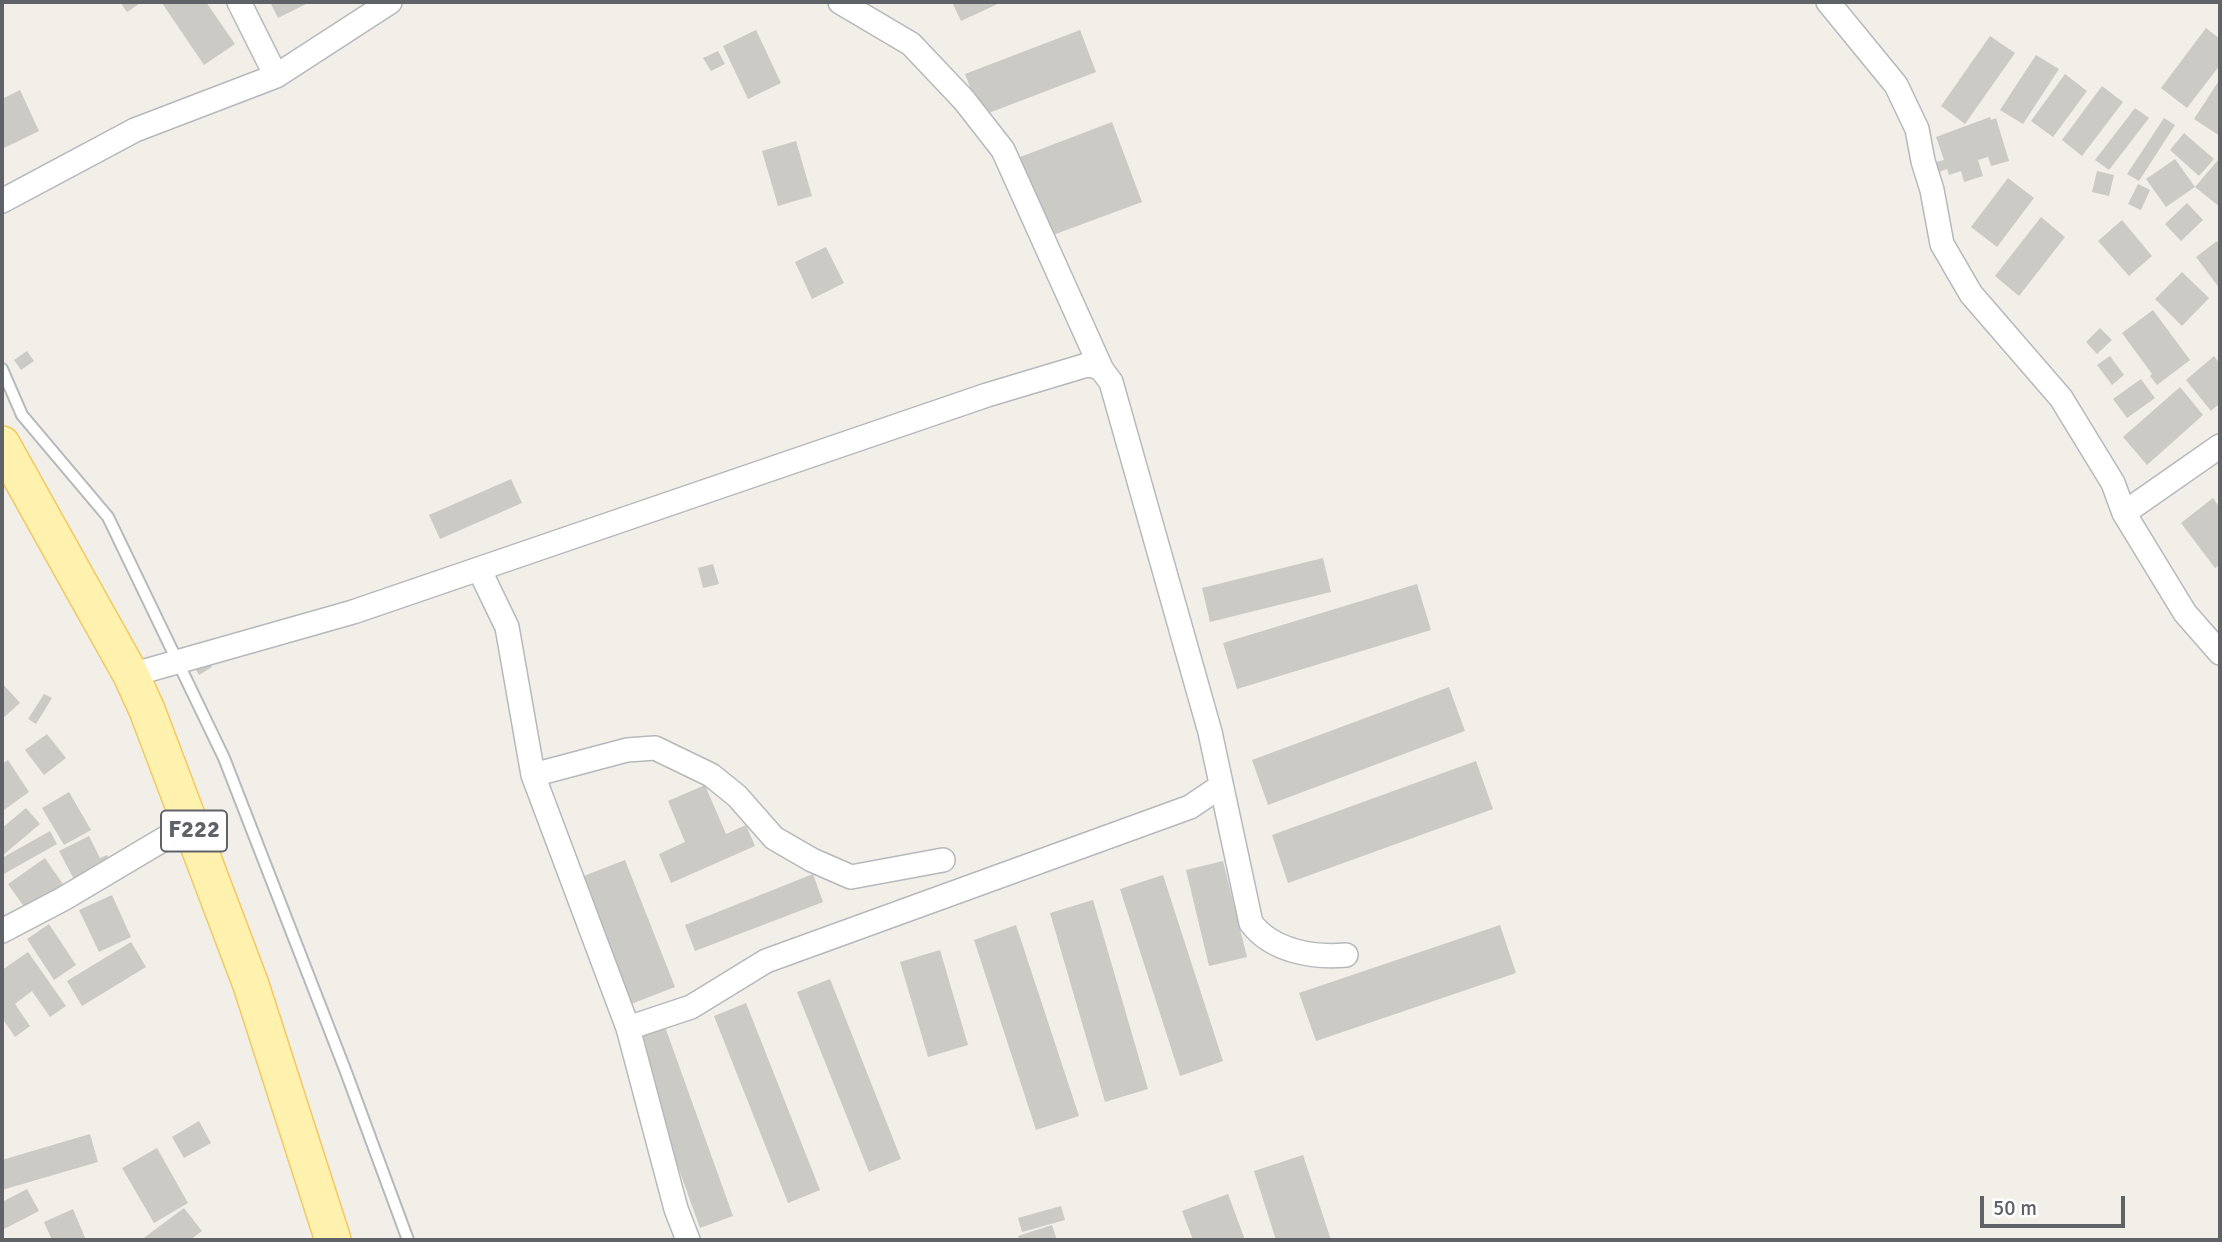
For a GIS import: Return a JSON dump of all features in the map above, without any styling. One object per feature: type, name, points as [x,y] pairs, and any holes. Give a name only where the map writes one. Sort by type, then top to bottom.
[{"type":"main road","name":"F222","points":[[2,444],[131,675],[147,710],[251,985],[333,1240]]},
{"type":"street","points":[[239,2],[276,76]]},
{"type":"street","points":[[2,201],[135,130],[276,76],[390,2]]},
{"type":"street","points":[[840,2],[911,44],[964,100],[1003,150],[1102,370],[1111,382],[1210,732],[1251,923],[1257,932],[1279,946],[1330,956],[1346,955]]},
{"type":"street","points":[[1828,2],[1896,85],[1917,129],[1942,244],[1971,294],[2061,398],[2113,483],[2123,513],[2185,613],[2220,653]]},
{"type":"street","points":[[131,675],[353,612],[986,395],[1087,365],[1102,370]]},
{"type":"street","points":[[2123,513],[2220,446]]},
{"type":"street","points":[[479,569],[507,627],[533,775],[628,1028],[676,1209],[688,1240]]},
{"type":"street","points":[[533,775],[627,750],[655,748],[711,775],[737,796],[774,838],[811,860],[851,877],[943,860]]},
{"type":"street","points":[[628,1028],[691,1007],[766,961],[1190,807],[1221,786]]},
{"type":"street","points":[[1190,807],[1227,812]]},
{"type":"street","points":[[5,934],[191,823]]},
{"type":"lane","points":[[2,369],[22,415],[108,517],[224,758],[408,1240]]},
{"type":"building","points":[[120,2],[142,2],[127,12]]},
{"type":"building","points":[[206,2],[235,44],[204,65],[162,3]]},
{"type":"building","points":[[270,2],[310,2],[278,18]]},
{"type":"building","points":[[952,2],[1002,2],[961,21]]},
{"type":"building","points":[[2206,28],[2220,39],[2220,65],[2187,108],[2161,88]]},
{"type":"building","points":[[756,30],[781,83],[748,99],[723,46]]},
{"type":"building","points":[[1080,30],[1096,72],[981,116],[965,74]]},
{"type":"building","points":[[1990,36],[2015,53],[1965,124],[1941,106]]},
{"type":"building","points":[[718,51],[725,64],[711,71],[703,58]]},
{"type":"building","points":[[2036,55],[2059,69],[2023,124],[2000,110]]},
{"type":"building","points":[[2065,74],[2087,91],[2053,137],[2031,121]]},
{"type":"building","points":[[2220,79],[2220,136],[2194,119]]},
{"type":"building","points":[[2102,86],[2123,102],[2082,156],[2062,140]]},
{"type":"building","points":[[20,90],[39,131],[2,149],[2,99]]},
{"type":"building","points":[[2135,108],[2149,118],[2109,170],[2095,160]]},
{"type":"building","points":[[1990,117],[1991,120],[1996,118],[2009,161],[1991,166],[1988,157],[1978,160],[1983,176],[1964,182],[1961,171],[1949,175],[1947,169],[1939,172],[1936,162],[1944,160],[1936,137]]},
{"type":"building","points":[[2164,118],[2175,125],[2139,181],[2127,174]]},
{"type":"building","points":[[1112,122],[1142,202],[1034,242],[1007,162]]},
{"type":"building","points":[[2184,133],[2214,159],[2199,176],[2170,150]]},
{"type":"building","points":[[796,141],[812,196],[778,206],[762,151]]},
{"type":"building","points":[[2175,159],[2195,187],[2166,207],[2146,179]]},
{"type":"building","points":[[2218,160],[2220,162],[2220,207],[2195,187]]},
{"type":"building","points":[[2097,171],[2114,175],[2109,196],[2092,192]]},
{"type":"building","points":[[2008,178],[2034,198],[1997,247],[1971,227]]},
{"type":"building","points":[[2138,184],[2150,190],[2141,210],[2128,204]]},
{"type":"building","points":[[2187,203],[2203,220],[2181,241],[2165,224]]},
{"type":"building","points":[[2041,217],[2065,237],[2019,296],[1995,276]]},
{"type":"building","points":[[2122,220],[2152,256],[2129,276],[2098,241]]},
{"type":"building","points":[[2217,241],[2220,246],[2220,289],[2196,257]]},
{"type":"building","points":[[826,247],[844,283],[812,299],[795,262]]},
{"type":"building","points":[[2182,272],[2209,298],[2182,326],[2155,299]]},
{"type":"building","points":[[2153,310],[2190,360],[2157,385],[2122,333]]},
{"type":"building","points":[[2100,328],[2112,340],[2097,354],[2086,342]]},
{"type":"building","points":[[27,351],[34,361],[21,370],[14,360]]},
{"type":"building","points":[[2110,356],[2124,375],[2112,385],[2097,365]]},
{"type":"building","points":[[2214,356],[2220,364],[2220,403],[2211,411],[2186,380]]},
{"type":"building","points":[[2141,379],[2155,398],[2127,418],[2113,399]]},
{"type":"building","points":[[2180,387],[2203,415],[2147,465],[2123,437]]},
{"type":"building","points":[[511,479],[522,503],[440,539],[429,515]]},
{"type":"building","points":[[2213,498],[2220,508],[2220,565],[2215,568],[2181,523]]},
{"type":"building","points":[[1323,558],[1331,592],[1210,622],[1202,588]]},
{"type":"building","points":[[713,564],[719,584],[703,588],[698,568]]},
{"type":"building","points":[[1417,584],[1431,630],[1237,689],[1223,643]]},
{"type":"building","points":[[202,650],[212,667],[199,675],[189,658]]},
{"type":"building","points":[[2,683],[20,703],[2,719]]},
{"type":"building","points":[[1449,687],[1465,731],[1268,805],[1252,760]]},
{"type":"building","points":[[44,694],[52,698],[36,724],[28,719]]},
{"type":"building","points":[[47,734],[66,758],[44,775],[25,750]]},
{"type":"building","points":[[8,760],[29,792],[4,810],[2,764]]},
{"type":"building","points":[[1476,761],[1493,809],[1288,883],[1272,835]]},
{"type":"building","points":[[705,785],[726,834],[746,825],[755,846],[671,883],[659,854],[685,842],[668,801]]},
{"type":"building","points":[[69,792],[91,830],[64,845],[42,808]]},
{"type":"building","points":[[26,808],[40,824],[2,856],[2,828]]},
{"type":"building","points":[[50,831],[57,844],[2,875],[2,858]]},
{"type":"building","points":[[89,836],[100,858],[107,855],[114,868],[78,887],[59,851]]},
{"type":"building","points":[[45,858],[67,890],[30,915],[8,884]]},
{"type":"building","points":[[625,860],[675,987],[626,1006],[576,879]]},
{"type":"building","points":[[1223,861],[1247,957],[1209,966],[1186,870]]},
{"type":"building","points":[[813,874],[823,902],[695,951],[685,925]]},
{"type":"building","points":[[1163,875],[1223,1061],[1180,1076],[1120,889]]},
{"type":"building","points":[[112,895],[131,937],[99,952],[79,910]]},
{"type":"building","points":[[1093,900],[1148,1089],[1105,1102],[1050,913]]},
{"type":"building","points":[[49,924],[76,965],[54,980],[27,939]]},
{"type":"building","points":[[1016,925],[1079,1116],[1036,1130],[974,940]]},
{"type":"building","points":[[1500,925],[1516,973],[1316,1041],[1299,993]]},
{"type":"building","points":[[131,942],[146,967],[82,1006],[67,981]]},
{"type":"building","points":[[940,950],[968,1045],[928,1057],[900,962]]},
{"type":"building","points":[[28,952],[66,1006],[50,1017],[32,991],[15,1004],[30,1026],[15,1037],[2,1018],[2,970]]},
{"type":"building","points":[[830,979],[901,1159],[869,1172],[797,992]]},
{"type":"building","points":[[746,1003],[820,1190],[788,1203],[714,1016]]},
{"type":"building","points":[[664,1024],[733,1216],[700,1228],[631,1036]]},
{"type":"building","points":[[199,1121],[211,1143],[184,1158],[172,1137]]},
{"type":"building","points":[[90,1134],[98,1162],[2,1190],[2,1160]]},
{"type":"building","points":[[157,1148],[188,1203],[154,1223],[122,1168]]},
{"type":"building","points":[[1303,1155],[1331,1240],[1276,1240],[1254,1171]]},
{"type":"building","points":[[27,1189],[39,1211],[2,1230],[2,1202]]},
{"type":"building","points":[[1228,1194],[1245,1240],[1193,1240],[1182,1211]]},
{"type":"building","points":[[1061,1206],[1065,1220],[1022,1232],[1018,1218]]},
{"type":"building","points":[[184,1208],[202,1231],[190,1240],[141,1240]]},
{"type":"building","points":[[73,1209],[86,1240],[52,1240],[44,1222]]},
{"type":"building","points":[[1052,1225],[1057,1240],[1020,1240],[1018,1236]]}]
